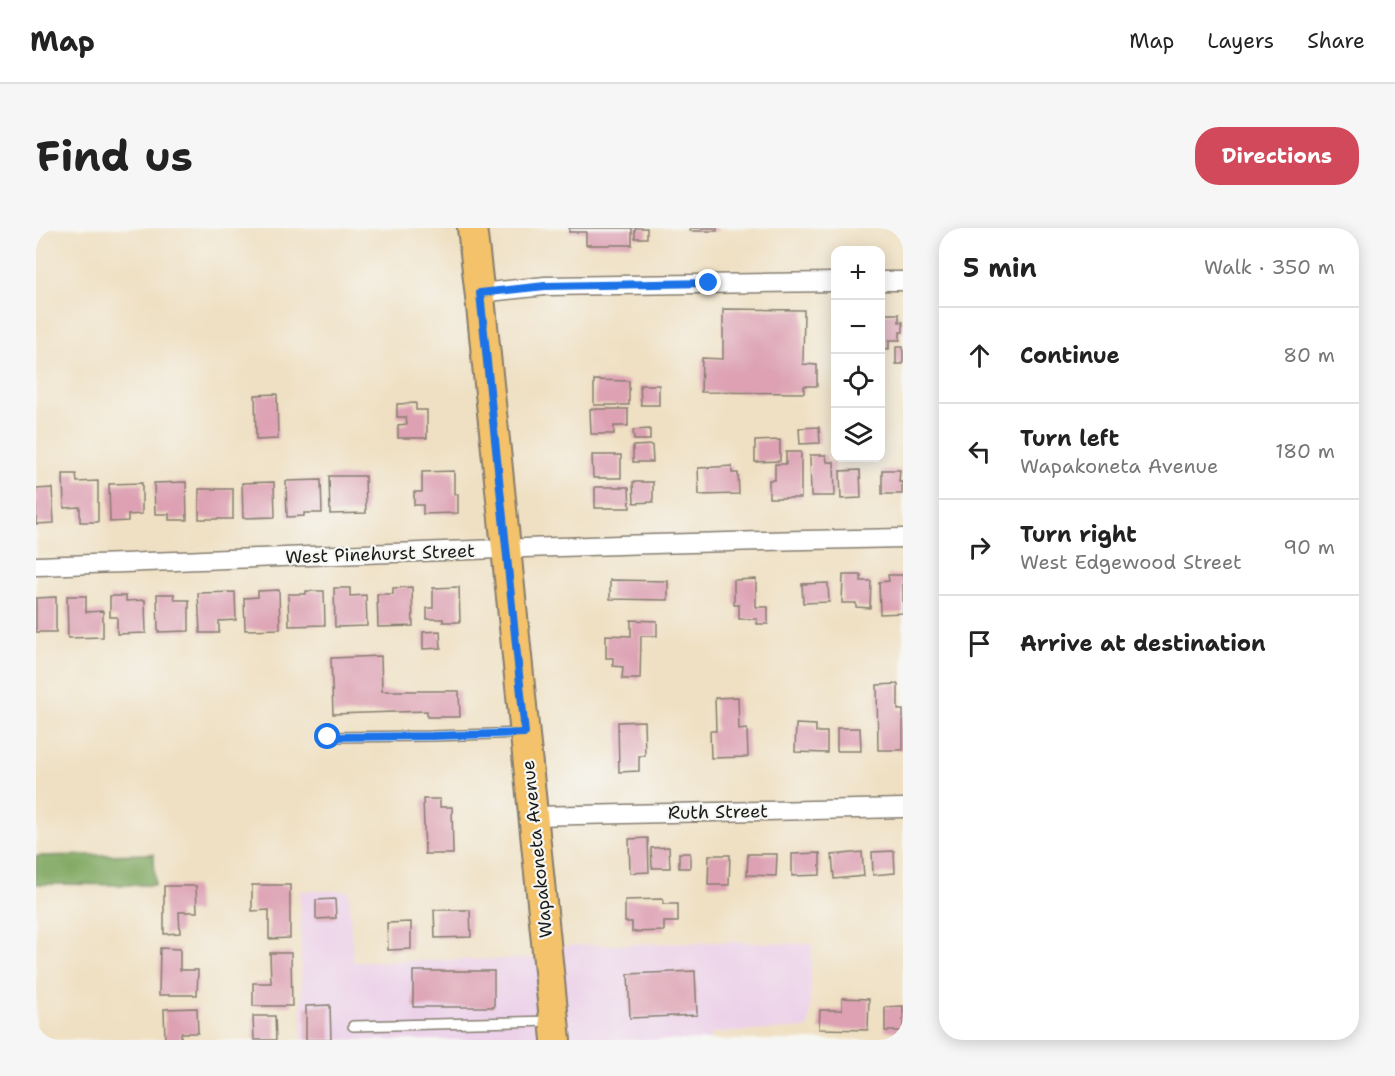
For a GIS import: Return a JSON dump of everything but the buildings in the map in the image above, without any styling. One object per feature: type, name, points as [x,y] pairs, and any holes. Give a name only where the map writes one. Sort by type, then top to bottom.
[{"type":"main road","name":"Wapakoneta Avenue","points":[[472,228],[555,1030]]},
{"type":"street","points":[[885,281],[903,280]]},
{"type":"street","points":[[480,293],[545,286],[831,282]]},
{"type":"street","name":"West Pinehurst Street","points":[[36,566],[903,538]]},
{"type":"street","name":"Ruth Street","points":[[534,816],[903,808]]},
{"type":"lane","points":[[328,737],[525,733]]},
{"type":"lane","points":[[353,1026],[555,1030]]},
{"type":"shaded area","points":[[300,891],[349,891],[353,962],[547,958],[547,946],[734,942],[812,944],[809,1028],[710,1033],[710,1040],[302,1040]]},
{"type":"green space","points":[[154,854],[155,885],[36,884],[36,856]]},
{"type":"route","points":[[328,737],[525,733],[480,293],[545,286],[709,283]]}]
